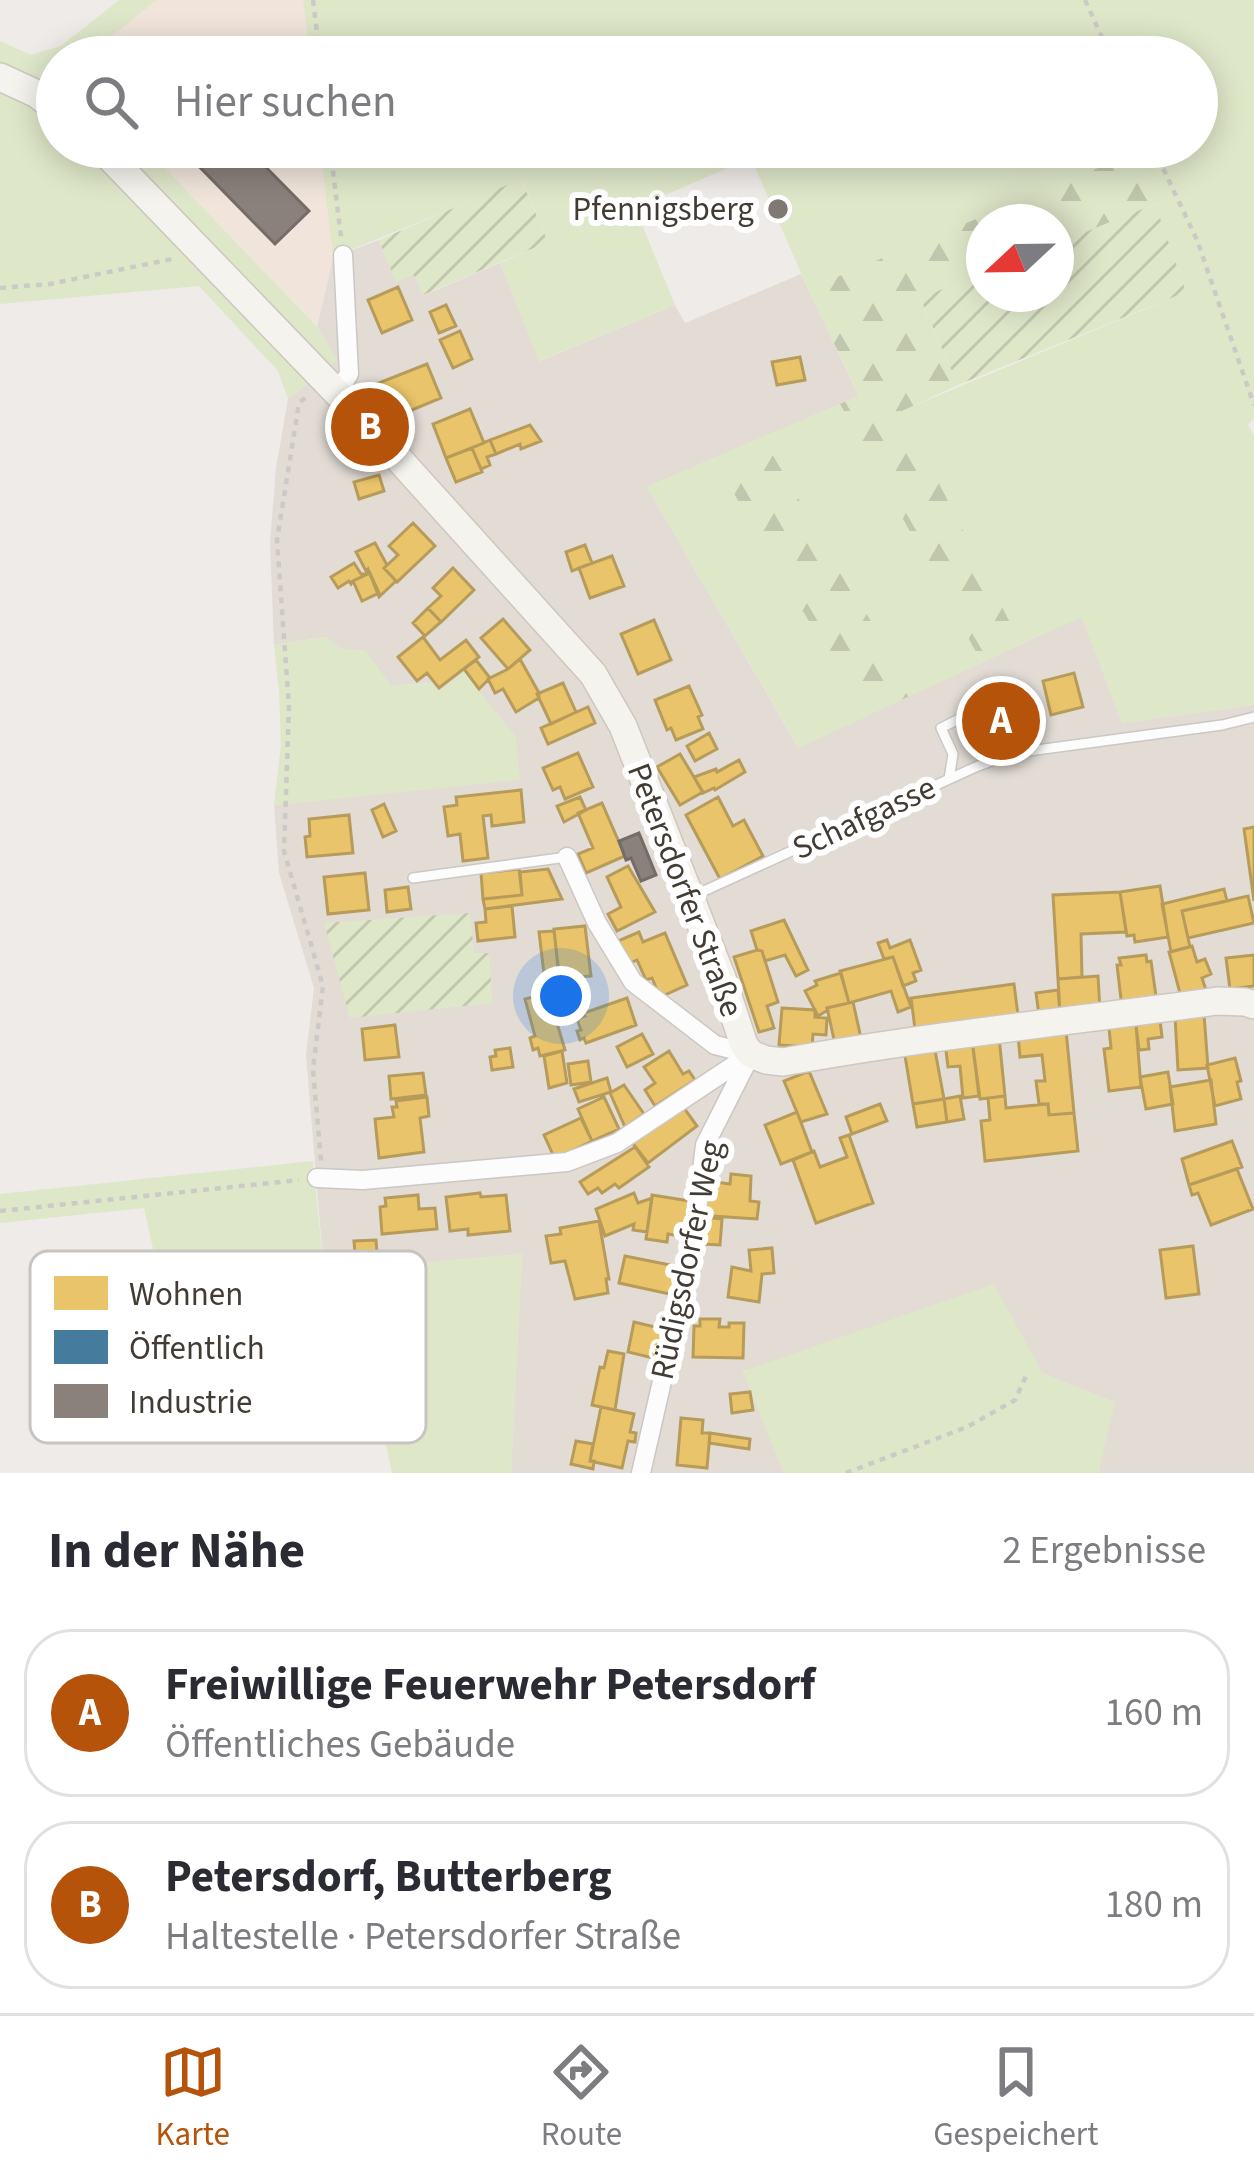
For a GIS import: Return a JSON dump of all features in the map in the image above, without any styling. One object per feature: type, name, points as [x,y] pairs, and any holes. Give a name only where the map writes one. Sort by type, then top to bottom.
[{"type":"main road","points":[[0,77],[36,96]]},
{"type":"main road","name":"Petersdorfer Straße","points":[[120,168],[331,387],[593,674],[623,726],[722,978],[739,1035],[751,1054],[784,1062],[901,1041],[1217,1001],[1254,1006]]},
{"type":"street","points":[[331,387],[349,374],[343,255]]},
{"type":"street","points":[[567,857],[597,923],[633,982],[715,1045],[751,1054]]},
{"type":"street","points":[[319,1178],[363,1180],[567,1162],[616,1143],[751,1054]]},
{"type":"street","name":"Rüdigsdorfer Weg","points":[[641,1473],[692,1250],[705,1145],[751,1054]]},
{"type":"lane","name":"Schafgasse","points":[[691,897],[1013,753],[1254,717]]},
{"type":"lane","points":[[949,779],[953,754],[941,728],[961,718]]},
{"type":"lane","points":[[412,878],[567,857]]},
{"type":"path","points":[[313,0],[317,36]]},
{"type":"path","points":[[1085,0],[1102,36]]},
{"type":"path","points":[[333,168],[343,255]]},
{"type":"path","points":[[1164,168],[1197,240],[1254,405]]},
{"type":"path","points":[[0,288],[50,284],[203,253]]},
{"type":"path","points":[[0,1211],[319,1178],[314,1070],[323,986],[284,851],[289,707],[277,541],[299,403],[331,387]]},
{"type":"path","points":[[846,1473],[967,1427],[1015,1400],[1027,1374]]},
{"type":"shaded area","points":[[157,0],[303,0],[307,36],[112,36]]},
{"type":"shaded area","points":[[165,168],[322,168],[333,257],[317,327]]},
{"type":"shaded area","points":[[379,240],[396,281],[414,274],[424,295],[500,263],[540,361],[675,305],[685,323],[801,274],[859,396],[647,487],[798,747],[1082,616],[1122,723],[1254,705],[1254,1473],[1098,1473],[1114,1402],[1043,1374],[743,1370],[784,1473],[511,1473],[522,1254],[426,1263],[426,1251],[322,1251],[306,1055],[314,988],[279,873],[274,805],[520,779],[430,683],[391,686],[365,651],[340,649],[326,637],[274,645],[270,543],[276,468],[288,399],[337,360],[317,327],[333,257]]},
{"type":"green space","points":[[119,0],[157,0],[112,36],[74,36]]},
{"type":"green space","points":[[303,0],[1254,0],[1254,417],[1248,425],[1254,436],[1254,705],[1122,723],[1082,617],[1021,644],[901,411],[1186,292],[1155,204],[1167,200],[1154,168],[1218,168],[1218,36],[307,36]]},
{"type":"green space","points":[[0,41],[36,54],[36,168],[165,168],[317,327],[337,360],[288,399],[278,371],[199,286],[0,304]]},
{"type":"green space","points":[[322,168],[728,168],[635,208],[675,305],[539,361],[500,263],[548,242],[522,180],[333,257]]},
{"type":"green space","points":[[755,168],[1100,168],[1013,204],[966,204],[966,224],[808,289]]},
{"type":"green space","points":[[1098,168],[1155,168],[1168,199],[1074,237],[1074,204],[1012,204]]},
{"type":"green space","points":[[521,179],[548,242],[423,295],[414,275],[396,282],[379,240]]},
{"type":"green space","points":[[1155,204],[1186,292],[958,385],[920,298],[966,280],[966,312],[1074,312],[1074,237]]},
{"type":"green space","points":[[966,223],[966,280],[920,299],[958,385],[902,411],[1021,644],[982,663],[840,404],[859,395],[808,289]]},
{"type":"green space","points":[[840,404],[982,663],[914,694],[762,437]]},
{"type":"green space","points":[[762,437],[914,694],[865,717],[713,458]]},
{"type":"green space","points":[[713,458],[865,717],[799,748],[647,487]]},
{"type":"green space","points":[[326,637],[340,649],[365,651],[391,686],[431,683],[439,691],[464,672],[516,737],[520,780],[274,805],[281,745],[274,645]]},
{"type":"green space","points":[[470,913],[474,953],[489,953],[492,1003],[350,1018],[324,923]]},
{"type":"green space","points":[[313,1161],[322,1251],[153,1251],[144,1208],[0,1223],[0,1194]]},
{"type":"green space","points":[[522,1254],[511,1473],[392,1473],[386,1443],[426,1443],[426,1263]]},
{"type":"green space","points":[[994,1284],[1043,1374],[1115,1402],[1098,1473],[784,1473],[743,1371]]},
{"type":"building: Wohnen","points":[[398,287],[412,320],[382,333],[368,300]]},
{"type":"building: Wohnen","points":[[446,305],[456,326],[439,333],[430,312]]},
{"type":"building: Wohnen","points":[[460,331],[472,359],[453,368],[440,340]]},
{"type":"building: Wohnen","points":[[800,357],[805,380],[777,385],[772,362]]},
{"type":"building: Wohnen","points":[[427,364],[441,398],[407,412],[402,400],[385,407],[376,384]]},
{"type":"building: Wohnen","points":[[470,409],[484,443],[446,458],[433,424]]},
{"type":"building: Wohnen","points":[[530,425],[541,441],[496,454],[490,440]]},
{"type":"building: Wohnen","points":[[490,440],[496,454],[487,457],[490,465],[481,469],[472,448]]},
{"type":"building: Wohnen","points":[[472,448],[482,472],[456,482],[446,458]]},
{"type":"building: Wohnen","points":[[379,475],[384,491],[359,499],[354,482]]},
{"type":"building: Wohnen","points":[[413,523],[435,546],[397,582],[384,568],[398,555],[389,546]]},
{"type":"building: Wohnen","points":[[375,543],[387,565],[384,568],[396,581],[379,597],[356,552]]},
{"type":"building: Wohnen","points":[[585,545],[592,563],[572,571],[566,552]]},
{"type":"building: Wohnen","points":[[612,556],[624,586],[590,598],[579,568]]},
{"type":"building: Wohnen","points":[[354,563],[361,574],[370,573],[338,588],[331,577]]},
{"type":"building: Wohnen","points":[[453,568],[474,590],[441,622],[428,608],[441,596],[433,588]]},
{"type":"building: Wohnen","points":[[370,573],[379,593],[362,601],[353,581]]},
{"type":"building: Wohnen","points":[[428,608],[441,622],[425,636],[413,623]]},
{"type":"building: Wohnen","points":[[503,619],[530,650],[508,669],[481,638]]},
{"type":"building: Wohnen","points":[[654,620],[671,660],[638,674],[621,634]]},
{"type":"building: Wohnen","points":[[423,637],[440,660],[466,640],[479,657],[439,688],[427,673],[417,681],[398,657]]},
{"type":"building: Wohnen","points":[[520,659],[539,698],[516,712],[503,689],[495,693],[488,679]]},
{"type":"building: Wohnen","points":[[476,660],[490,678],[479,689],[464,669]]},
{"type":"building: Wohnen","points":[[1074,673],[1083,707],[1051,715],[1043,681]]},
{"type":"building: Wohnen","points":[[563,683],[576,712],[551,724],[537,694]]},
{"type":"building: Wohnen","points":[[689,686],[703,729],[676,740],[655,700]]},
{"type":"building: Wohnen","points":[[994,686],[1002,704],[974,717],[965,700]]},
{"type":"building: Wohnen","points":[[588,707],[595,723],[548,744],[541,728]]},
{"type":"building: Wohnen","points":[[709,733],[717,749],[695,761],[687,746]]},
{"type":"building: Wohnen","points":[[578,753],[593,787],[565,799],[560,787],[553,790],[543,768]]},
{"type":"building: Wohnen","points":[[680,754],[703,792],[680,805],[657,767]]},
{"type":"building: Wohnen","points":[[739,760],[745,772],[703,793],[694,777]]},
{"type":"building: Wohnen","points":[[521,790],[524,822],[492,826],[491,815],[483,816],[488,858],[463,861],[460,834],[448,836],[444,807],[457,805],[456,797]]},
{"type":"building: Wohnen","points":[[580,797],[586,810],[564,822],[557,806]]},
{"type":"building: Wohnen","points":[[718,797],[733,826],[744,820],[763,856],[720,879],[686,815]]},
{"type":"building: Wohnen","points":[[602,803],[625,856],[586,873],[578,854],[593,848],[578,813]]},
{"type":"building: Wohnen","points":[[384,804],[396,831],[383,837],[372,810]]},
{"type":"building: Wohnen","points":[[349,815],[353,853],[307,857],[309,819]]},
{"type":"building: Wohnen","points":[[1254,827],[1254,901],[1244,829]]},
{"type":"building: Wohnen","points":[[628,866],[655,912],[617,931],[608,914],[621,907],[607,877]]},
{"type":"building: Wohnen","points":[[519,869],[522,895],[483,899],[481,873]]},
{"type":"building: Wohnen","points":[[548,869],[562,899],[485,909],[483,899],[522,895],[520,872]]},
{"type":"building: Wohnen","points":[[365,873],[369,910],[328,914],[324,877]]},
{"type":"building: Wohnen","points":[[1160,886],[1168,937],[1135,942],[1134,935],[1127,936],[1120,892]]},
{"type":"building: Wohnen","points":[[408,887],[411,909],[387,912],[385,890]]},
{"type":"building: Wohnen","points":[[1224,889],[1227,901],[1182,911],[1190,947],[1171,952],[1162,904]]},
{"type":"building: Wohnen","points":[[1120,892],[1126,932],[1081,934],[1082,977],[1058,979],[1053,895]]},
{"type":"building: Wohnen","points":[[1248,896],[1254,923],[1188,938],[1182,911]]},
{"type":"building: Wohnen","points":[[512,906],[515,937],[478,941],[476,923],[486,922],[485,909]]},
{"type":"building: Wohnen","points":[[784,920],[808,970],[796,976],[785,955],[765,961],[751,931]]},
{"type":"building: Wohnen","points":[[585,926],[591,976],[559,979],[554,929]]},
{"type":"building: Wohnen","points":[[554,931],[559,973],[544,974],[539,932]]},
{"type":"building: Wohnen","points":[[639,932],[643,942],[665,933],[687,985],[660,997],[637,960],[628,964],[618,941]]},
{"type":"building: Wohnen","points":[[887,940],[890,948],[910,940],[921,970],[913,973],[916,981],[903,986],[893,957],[884,959],[878,943]]},
{"type":"building: Wohnen","points":[[1192,946],[1197,962],[1205,959],[1211,974],[1202,978],[1206,990],[1181,997],[1169,952]]},
{"type":"building: Wohnen","points":[[762,951],[778,1002],[767,1006],[774,1028],[759,1032],[734,957]]},
{"type":"building: Wohnen","points":[[1146,955],[1157,1003],[1122,1008],[1119,958]]},
{"type":"building: Wohnen","points":[[1254,955],[1254,986],[1230,989],[1226,958]]},
{"type":"building: Wohnen","points":[[893,957],[911,1007],[898,1012],[891,991],[849,1003],[840,971]]},
{"type":"building: Wohnen","points":[[841,973],[849,1003],[827,1008],[818,1016],[805,991],[817,985],[815,981]]},
{"type":"building: Wohnen","points":[[1098,976],[1100,1011],[1060,1013],[1058,979]]},
{"type":"building: Wohnen","points":[[1014,984],[1018,1015],[915,1029],[911,998]]},
{"type":"building: Wohnen","points":[[1058,990],[1060,1013],[1039,1015],[1036,993]]},
{"type":"building: Wohnen","points":[[548,993],[565,1050],[540,1056],[538,1048],[533,1050],[530,1038],[535,1036],[525,999]]},
{"type":"building: Wohnen","points":[[627,998],[636,1025],[586,1043],[580,1040],[577,1019]]},
{"type":"building: Wohnen","points":[[853,1002],[861,1038],[835,1044],[827,1008]]},
{"type":"building: Wohnen","points":[[782,1008],[815,1010],[815,1017],[827,1018],[826,1035],[813,1034],[812,1047],[779,1045]]},
{"type":"building: Wohnen","points":[[1204,1014],[1208,1068],[1178,1070],[1175,1016]]},
{"type":"building: Wohnen","points":[[1160,1020],[1162,1037],[1148,1039],[1149,1049],[1139,1050],[1136,1025]]},
{"type":"building: Wohnen","points":[[395,1025],[399,1057],[365,1060],[362,1029]]},
{"type":"building: Wohnen","points":[[1136,1025],[1141,1087],[1109,1091],[1104,1049],[1111,1048],[1109,1028]]},
{"type":"building: Wohnen","points":[[1066,1030],[1074,1113],[1049,1115],[1048,1104],[1039,1104],[1036,1081],[1045,1081],[1042,1055],[1020,1057],[1018,1035]]},
{"type":"building: Wohnen","points":[[642,1034],[653,1054],[627,1067],[617,1047]]},
{"type":"building: Wohnen","points":[[999,1037],[1005,1096],[980,1099],[972,1040]]},
{"type":"building: Wohnen","points":[[972,1040],[979,1096],[963,1098],[960,1066],[948,1067],[945,1043]]},
{"type":"building: Wohnen","points":[[934,1045],[944,1099],[913,1104],[904,1050]]},
{"type":"building: Wohnen","points":[[510,1048],[513,1067],[492,1070],[490,1057],[496,1056],[495,1050]]},
{"type":"building: Wohnen","points":[[562,1051],[567,1083],[549,1088],[544,1056]]},
{"type":"building: Wohnen","points":[[669,1051],[683,1074],[689,1071],[695,1080],[655,1106],[645,1090],[655,1083],[644,1067]]},
{"type":"building: Wohnen","points":[[1235,1058],[1241,1099],[1215,1106],[1207,1065]]},
{"type":"building: Wohnen","points":[[588,1061],[591,1082],[571,1085],[568,1064]]},
{"type":"building: Wohnen","points":[[809,1071],[827,1114],[801,1122],[784,1081]]},
{"type":"building: Wohnen","points":[[1168,1072],[1173,1104],[1146,1109],[1140,1077]]},
{"type":"building: Wohnen","points":[[423,1073],[426,1095],[391,1099],[389,1076]]},
{"type":"building: Wohnen","points":[[607,1078],[611,1092],[579,1102],[574,1089]]},
{"type":"building: Wohnen","points":[[1211,1080],[1216,1124],[1175,1131],[1170,1087]]},
{"type":"building: Wohnen","points":[[624,1085],[644,1114],[625,1127],[610,1093]]},
{"type":"building: Wohnen","points":[[960,1096],[964,1119],[947,1122],[944,1099]]},
{"type":"building: Wohnen","points":[[1005,1096],[1006,1108],[1048,1104],[1049,1115],[1074,1113],[1078,1151],[985,1161],[981,1121],[990,1120],[988,1098]]},
{"type":"building: Wohnen","points":[[427,1097],[429,1116],[420,1118],[424,1152],[379,1158],[375,1119],[394,1117],[396,1101]]},
{"type":"building: Wohnen","points":[[604,1097],[619,1129],[592,1141],[578,1109]]},
{"type":"building: Wohnen","points":[[944,1099],[947,1122],[917,1127],[913,1104]]},
{"type":"building: Wohnen","points":[[681,1104],[697,1126],[648,1163],[631,1141]]},
{"type":"building: Wohnen","points":[[880,1104],[887,1121],[852,1134],[846,1117]]},
{"type":"building: Wohnen","points":[[797,1112],[812,1152],[781,1164],[765,1125]]},
{"type":"building: Wohnen","points":[[581,1118],[592,1141],[555,1159],[544,1135]]},
{"type":"building: Wohnen","points":[[849,1135],[873,1203],[816,1223],[793,1160],[814,1151],[820,1167],[847,1157],[840,1138]]},
{"type":"building: Wohnen","points":[[1232,1141],[1242,1167],[1189,1185],[1182,1159]]},
{"type":"building: Wohnen","points":[[635,1147],[649,1167],[619,1188],[615,1184],[602,1193],[598,1188],[588,1194],[580,1182]]},
{"type":"building: Wohnen","points":[[1237,1169],[1253,1209],[1211,1225],[1198,1193],[1192,1195],[1189,1185]]},
{"type":"building: Wohnen","points":[[731,1174],[751,1176],[750,1201],[759,1202],[757,1219],[704,1213],[706,1194],[714,1195],[716,1182],[730,1184]]},
{"type":"building: Wohnen","points":[[480,1193],[481,1197],[506,1195],[510,1231],[468,1235],[468,1229],[450,1231],[446,1197]]},
{"type":"building: Wohnen","points":[[634,1193],[638,1203],[652,1198],[647,1232],[633,1230],[634,1224],[605,1236],[596,1209]]},
{"type":"building: Wohnen","points":[[418,1195],[419,1209],[435,1208],[437,1229],[382,1234],[380,1207],[386,1206],[385,1198]]},
{"type":"building: Wohnen","points":[[652,1195],[690,1201],[685,1237],[668,1234],[667,1242],[646,1239]]},
{"type":"building: Wohnen","points":[[704,1217],[722,1219],[720,1245],[701,1244]]},
{"type":"building: Wohnen","points":[[599,1221],[608,1293],[575,1299],[565,1261],[551,1263],[546,1236],[561,1234],[560,1228]]},
{"type":"building: Wohnen","points":[[376,1240],[377,1251],[355,1251],[354,1241]]},
{"type":"building: Wohnen","points":[[1193,1246],[1199,1294],[1166,1298],[1160,1250]]},
{"type":"building: Wohnen","points":[[772,1248],[774,1273],[762,1274],[759,1302],[728,1297],[732,1267],[751,1271],[749,1250]]},
{"type":"building: Wohnen","points":[[625,1256],[680,1267],[674,1295],[619,1283]]},
{"type":"building: Wohnen","points":[[700,1319],[720,1319],[719,1327],[744,1323],[743,1358],[693,1357],[694,1326],[700,1326]]},
{"type":"building: Wohnen","points":[[634,1322],[668,1330],[661,1360],[628,1352]]},
{"type":"building: Wohnen","points":[[608,1351],[624,1354],[615,1410],[592,1405]]},
{"type":"building: Wohnen","points":[[750,1392],[753,1410],[732,1413],[730,1394]]},
{"type":"building: Wohnen","points":[[601,1407],[634,1414],[630,1432],[636,1433],[635,1442],[628,1441],[622,1468],[590,1461]]},
{"type":"building: Wohnen","points":[[681,1418],[703,1420],[702,1433],[710,1433],[707,1468],[677,1465]]},
{"type":"building: Wohnen","points":[[710,1433],[750,1439],[749,1449],[709,1443]]},
{"type":"building: Wohnen","points":[[576,1441],[593,1444],[593,1469],[571,1464]]},
{"type":"building: Öffentlich","points":[[1019,695],[1033,723],[982,747],[969,719]]},
{"type":"building: Industrie","points":[[201,168],[267,168],[309,211],[275,244]]},
{"type":"building: Industrie","points":[[639,833],[656,875],[641,881],[619,841]]},
{"type":"place","name":"Pfennigsberg","points":[[778,209]]},
{"type":"place","name":"Petersdorf, Butterberg","points":[[370,427]]},
{"type":"place","name":"Freiwillige Feuerwehr Petersdorf","points":[[1001,721]]}]
